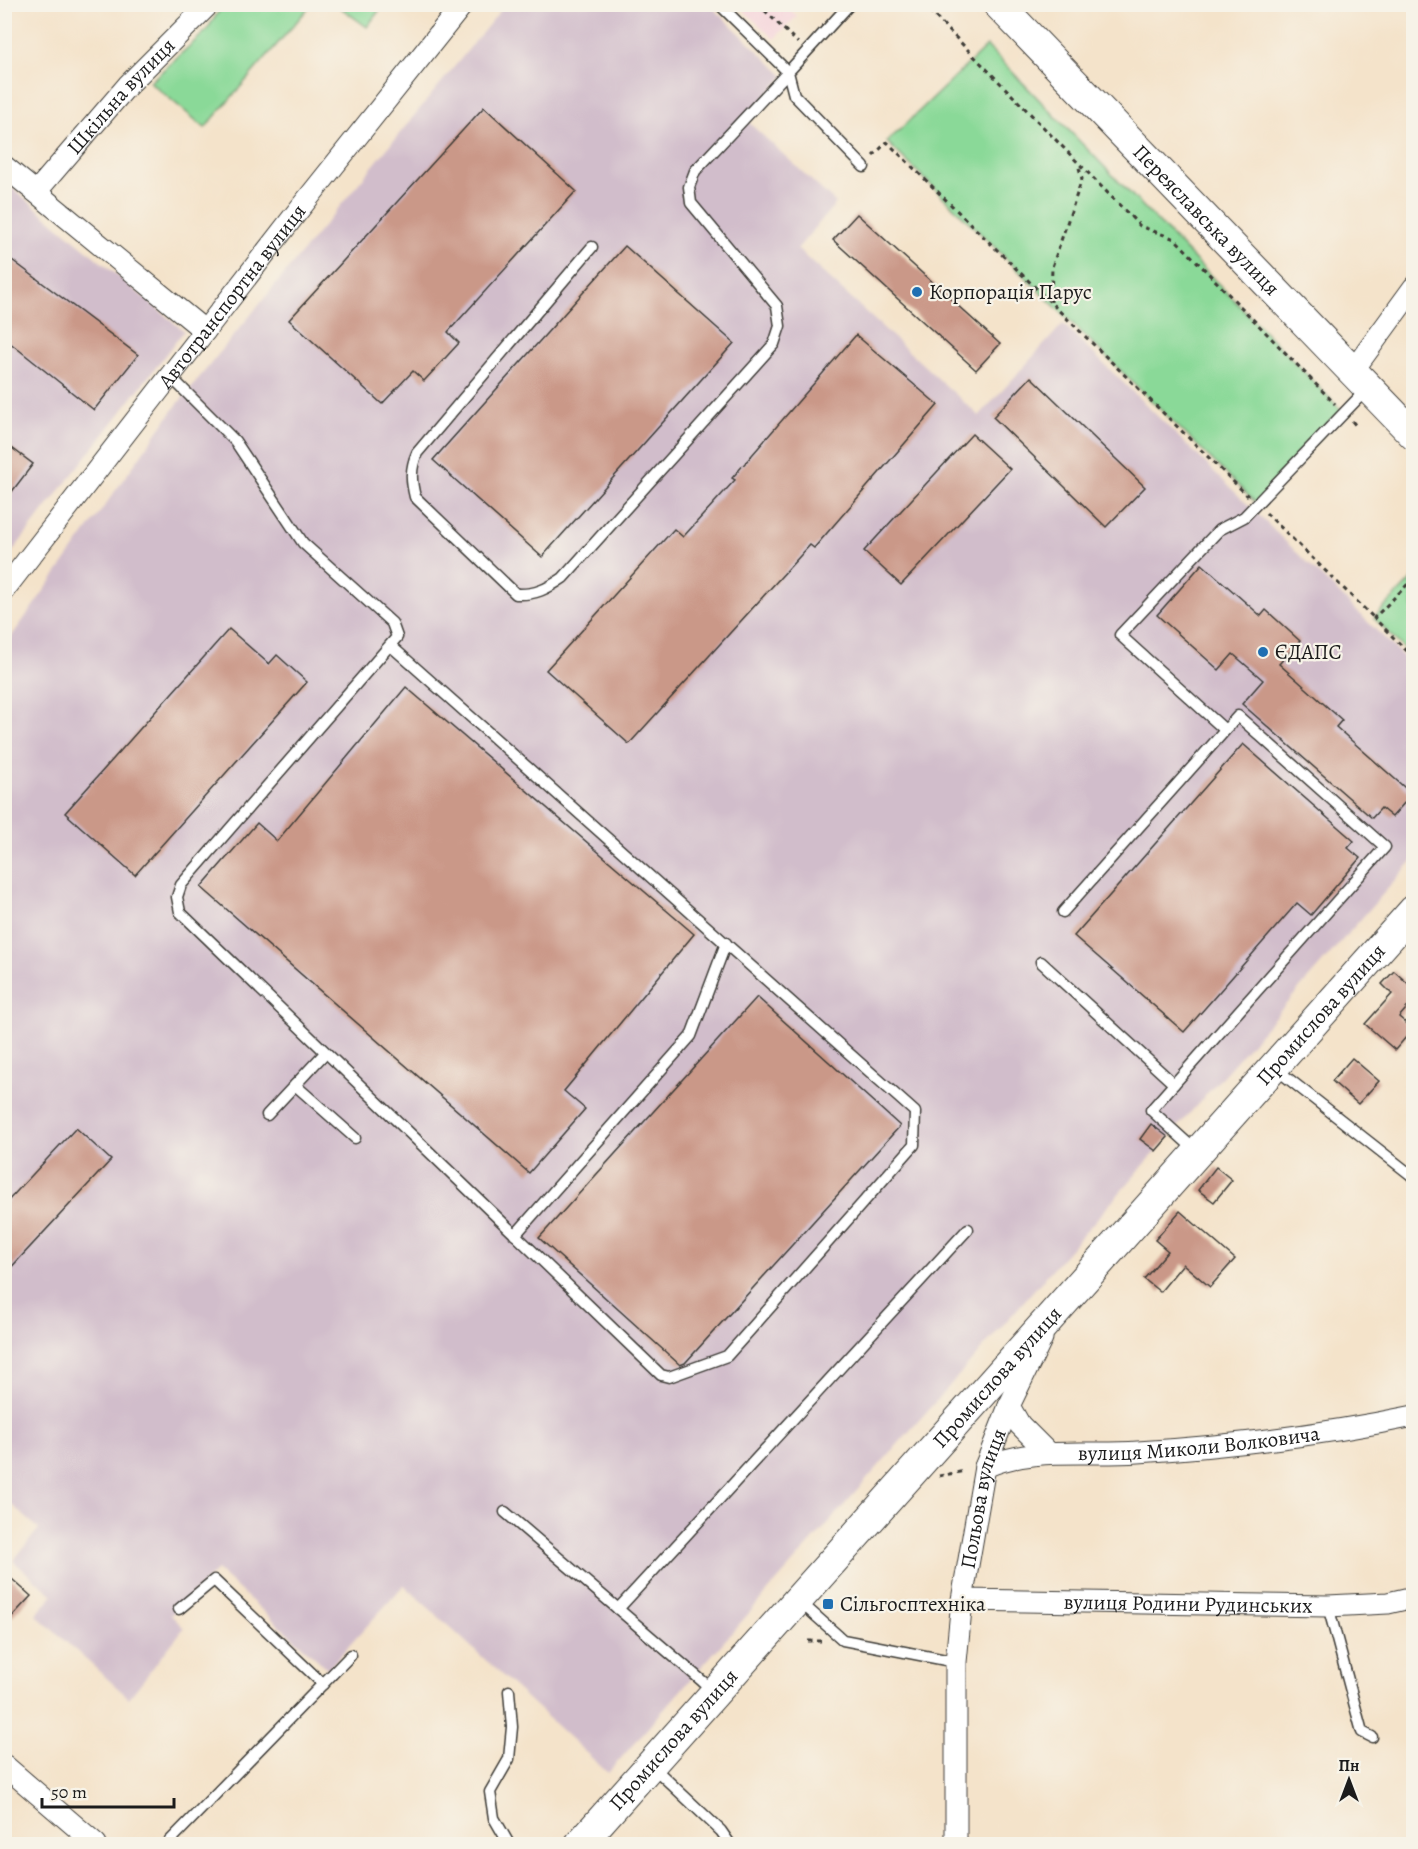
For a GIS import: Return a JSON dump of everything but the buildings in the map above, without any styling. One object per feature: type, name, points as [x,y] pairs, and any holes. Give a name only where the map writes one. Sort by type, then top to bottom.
[{"type":"street","name":"Шкільна вулиця","points":[[36,192],[128,86],[208,4]]},
{"type":"street","name":"Автотранспортна вулиця","points":[[4,590],[463,4]]},
{"type":"street","name":"Переяславська вулиця","points":[[998,4],[1413,435]]},
{"type":"street","points":[[4,166],[205,331]]},
{"type":"street","points":[[1360,380],[1413,287]]},
{"type":"street","name":"Промислова вулиця","points":[[580,1845],[1413,910]]},
{"type":"street","name":"Польова вулиця","points":[[956,1845],[956,1662],[962,1600],[985,1467],[1009,1406],[1056,1309]]},
{"type":"street","points":[[1009,1406],[1020,1425],[1048,1453]]},
{"type":"street","name":"вулиця Миколи Волковича","points":[[985,1467],[1006,1458],[1048,1453],[1135,1453],[1331,1433],[1413,1416]]},
{"type":"street","name":"вулиця Родини Рудинських","points":[[962,1600],[1328,1606],[1388,1603],[1413,1597]]},
{"type":"street","points":[[4,1765],[96,1845]]},
{"type":"lane","points":[[719,4],[788,72],[794,94],[864,166]]},
{"type":"lane","points":[[592,247],[417,453],[412,465],[411,481],[415,497],[516,594],[531,595],[548,589],[563,578],[774,344],[780,326],[777,306],[691,203],[689,187],[695,171],[850,4]]},
{"type":"lane","points":[[170,376],[236,441],[303,543],[392,623],[396,637],[391,646],[181,885],[177,897],[180,912],[661,1375],[669,1377],[727,1356],[914,1145],[916,1136],[913,1109],[391,646]]},
{"type":"lane","points":[[1225,730],[1120,635],[1219,530],[1244,517],[1344,413],[1360,380]]},
{"type":"lane","points":[[1063,912],[1238,716],[1385,847],[1150,1110],[1197,1152]]},
{"type":"lane","points":[[515,1235],[691,1036],[726,943]]},
{"type":"lane","points":[[1041,962],[1174,1084]]},
{"type":"lane","points":[[267,1115],[325,1053]]},
{"type":"lane","points":[[1274,1067],[1411,1175]]},
{"type":"lane","points":[[296,1085],[355,1138]]},
{"type":"lane","points":[[618,1609],[968,1229]]},
{"type":"lane","points":[[505,1512],[716,1692]]},
{"type":"lane","points":[[179,1609],[214,1580],[323,1684]]},
{"type":"lane","points":[[798,1600],[843,1640],[956,1662]]},
{"type":"lane","points":[[1328,1606],[1362,1732],[1372,1737]]},
{"type":"lane","points":[[167,1845],[351,1655]]},
{"type":"lane","points":[[509,1691],[512,1726],[509,1760],[490,1792],[494,1818],[510,1845]]},
{"type":"lane","points":[[651,1765],[721,1831],[730,1845]]},
{"type":"path","points":[[758,4],[807,52]]},
{"type":"path","points":[[923,4],[1140,226],[1175,238],[1344,413]]},
{"type":"path","points":[[864,166],[887,142],[1413,658]]},
{"type":"path","points":[[1051,303],[1052,267],[1082,179],[1077,162]]},
{"type":"path","points":[[1374,618],[1413,578]]},
{"type":"shaded area","points":[[505,5],[710,5],[784,76],[745,119],[836,203],[797,249],[979,416],[1063,324],[1413,666],[1413,860],[608,1773],[404,1585],[328,1669],[217,1570],[171,1615],[184,1628],[129,1698],[36,1615],[53,1595],[13,1561],[39,1529],[4,1498],[4,647],[176,406]]},
{"type":"shaded area","points":[[738,5],[785,5],[797,16],[774,39]]},
{"type":"shaded area","points":[[5,182],[184,331],[5,561]]},
{"type":"green space","points":[[337,4],[384,4],[367,27],[337,5]]},
{"type":"green space","points":[[223,5],[311,5],[205,128],[150,82],[206,31]]},
{"type":"green space","points":[[987,46],[1344,413],[1257,504],[887,142]]},
{"type":"green space","points":[[1413,578],[1413,658],[1374,618]]},
{"type":"place","name":"Корпорація Парус","points":[[917,292]]},
{"type":"place","name":"ЄДАПС","points":[[1263,652]]},
{"type":"place","name":"Сільгосптехніка","points":[[828,1604]]}]
